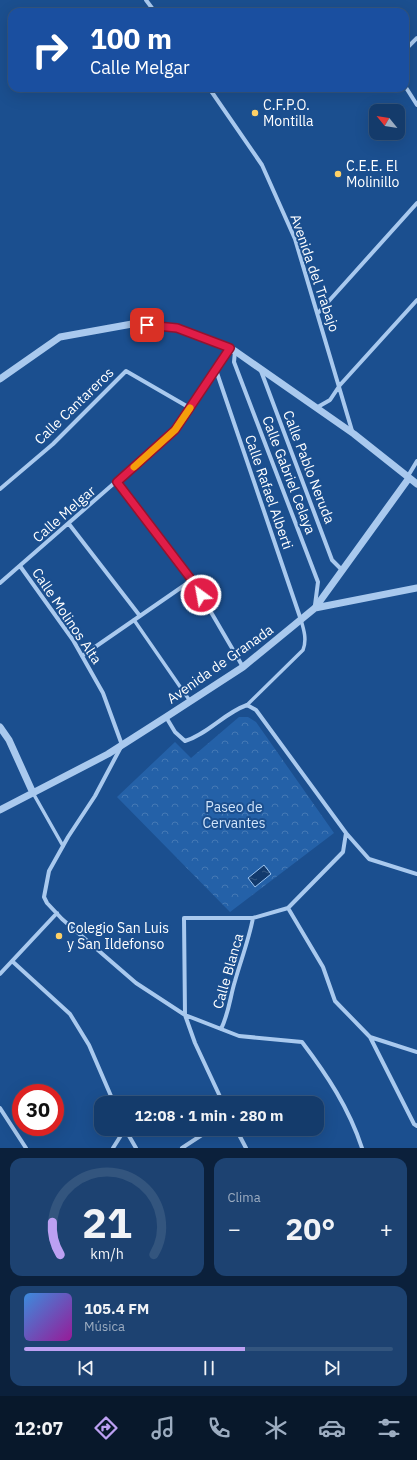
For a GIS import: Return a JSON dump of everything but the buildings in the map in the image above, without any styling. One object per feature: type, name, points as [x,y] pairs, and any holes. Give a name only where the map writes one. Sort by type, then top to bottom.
[{"type":"street","points":[[409,46],[417,38]]},
{"type":"street","name":"Avenida del Trabajo","points":[[212,92],[262,165],[295,239],[319,312],[354,434]]},
{"type":"street","points":[[409,92],[417,105]]},
{"type":"street","points":[[319,312],[417,203]]},
{"type":"street","points":[[316,408],[330,400],[340,385],[417,300]]},
{"type":"street","points":[[0,379],[60,337],[132,324],[177,328],[233,350],[354,434],[417,484]]},
{"type":"street","name":"Calle Melgar","points":[[0,584],[175,430],[216,370],[233,350]]},
{"type":"street","name":"Calle Gabriel Celaya","points":[[233,350],[234,362],[318,582],[315,608]]},
{"type":"street","name":"Calle Pablo Neruda","points":[[260,369],[332,560],[342,570]]},
{"type":"street","name":"Calle Rafael Alberti","points":[[216,370],[302,620]]},
{"type":"street","name":"Calle Cantareros","points":[[0,489],[53,444],[126,371],[190,408]]},
{"type":"street","points":[[409,477],[417,461]]},
{"type":"street","name":"Avenida de Granada","points":[[0,810],[122,745],[243,667],[302,620],[315,608],[409,477]]},
{"type":"street","points":[[117,482],[192,580],[243,667]]},
{"type":"street","points":[[69,524],[140,616]]},
{"type":"street","name":"Calle Molinos Alta","points":[[20,566],[74,640],[103,693],[122,745]]},
{"type":"street","points":[[82,656],[192,580]]},
{"type":"street","points":[[315,608],[417,588]]},
{"type":"street","points":[[134,620],[190,701]]},
{"type":"street","points":[[166,717],[175,732],[185,741],[195,738],[235,709],[247,705],[303,650],[305,640],[302,620]]},
{"type":"street","points":[[247,705],[256,710],[346,833],[369,859],[417,874]]},
{"type":"street","points":[[0,727],[9,740],[33,793],[63,846]]},
{"type":"street","points":[[122,745],[95,796],[49,871],[44,897],[46,903],[62,919],[136,983],[185,1015],[239,1036],[302,1042],[333,1084],[355,1127],[362,1148]]},
{"type":"street","points":[[220,1096],[195,1043],[185,1015],[184,918],[253,918],[288,908],[343,852],[346,833]]},
{"type":"street","points":[[288,908],[323,967],[335,1001],[370,1037],[414,1124],[417,1126]]},
{"type":"street","points":[[0,974],[57,913]]},
{"type":"street","name":"Calle Blanca","points":[[221,1029],[228,1014],[233,987],[250,935],[253,918]]},
{"type":"street","points":[[12,961],[70,1014],[89,1045],[111,1096]]},
{"type":"street","points":[[370,1037],[417,1052]]},
{"type":"street","points":[[0,1108],[26,1148]]},
{"type":"street","points":[[112,1148],[120,1136]]},
{"type":"street","points":[[129,1136],[136,1148]]},
{"type":"street","points":[[182,1148],[200,1136]]},
{"type":"street","points":[[240,1136],[246,1148]]},
{"type":"green space","name":"Paseo de Cervantes","points":[[239,717],[248,717],[256,722],[334,833],[230,912],[117,797],[175,742],[191,758]]},
{"type":"water","points":[[264,865],[271,874],[255,887],[248,878]]},
{"type":"slow traffic","points":[[134,467],[175,430],[190,408]]},
{"type":"place","name":"C.F.P.O. Montilla","points":[[255,113]]},
{"type":"place","name":"C.E.E. El Molinillo","points":[[338,174]]},
{"type":"place","name":"Colegio San Luis y San Ildefonso","points":[[59,936]]},
{"type":"route","points":[[147,325],[177,328],[230,348],[175,430],[117,482],[194,583],[201,595]]}]
